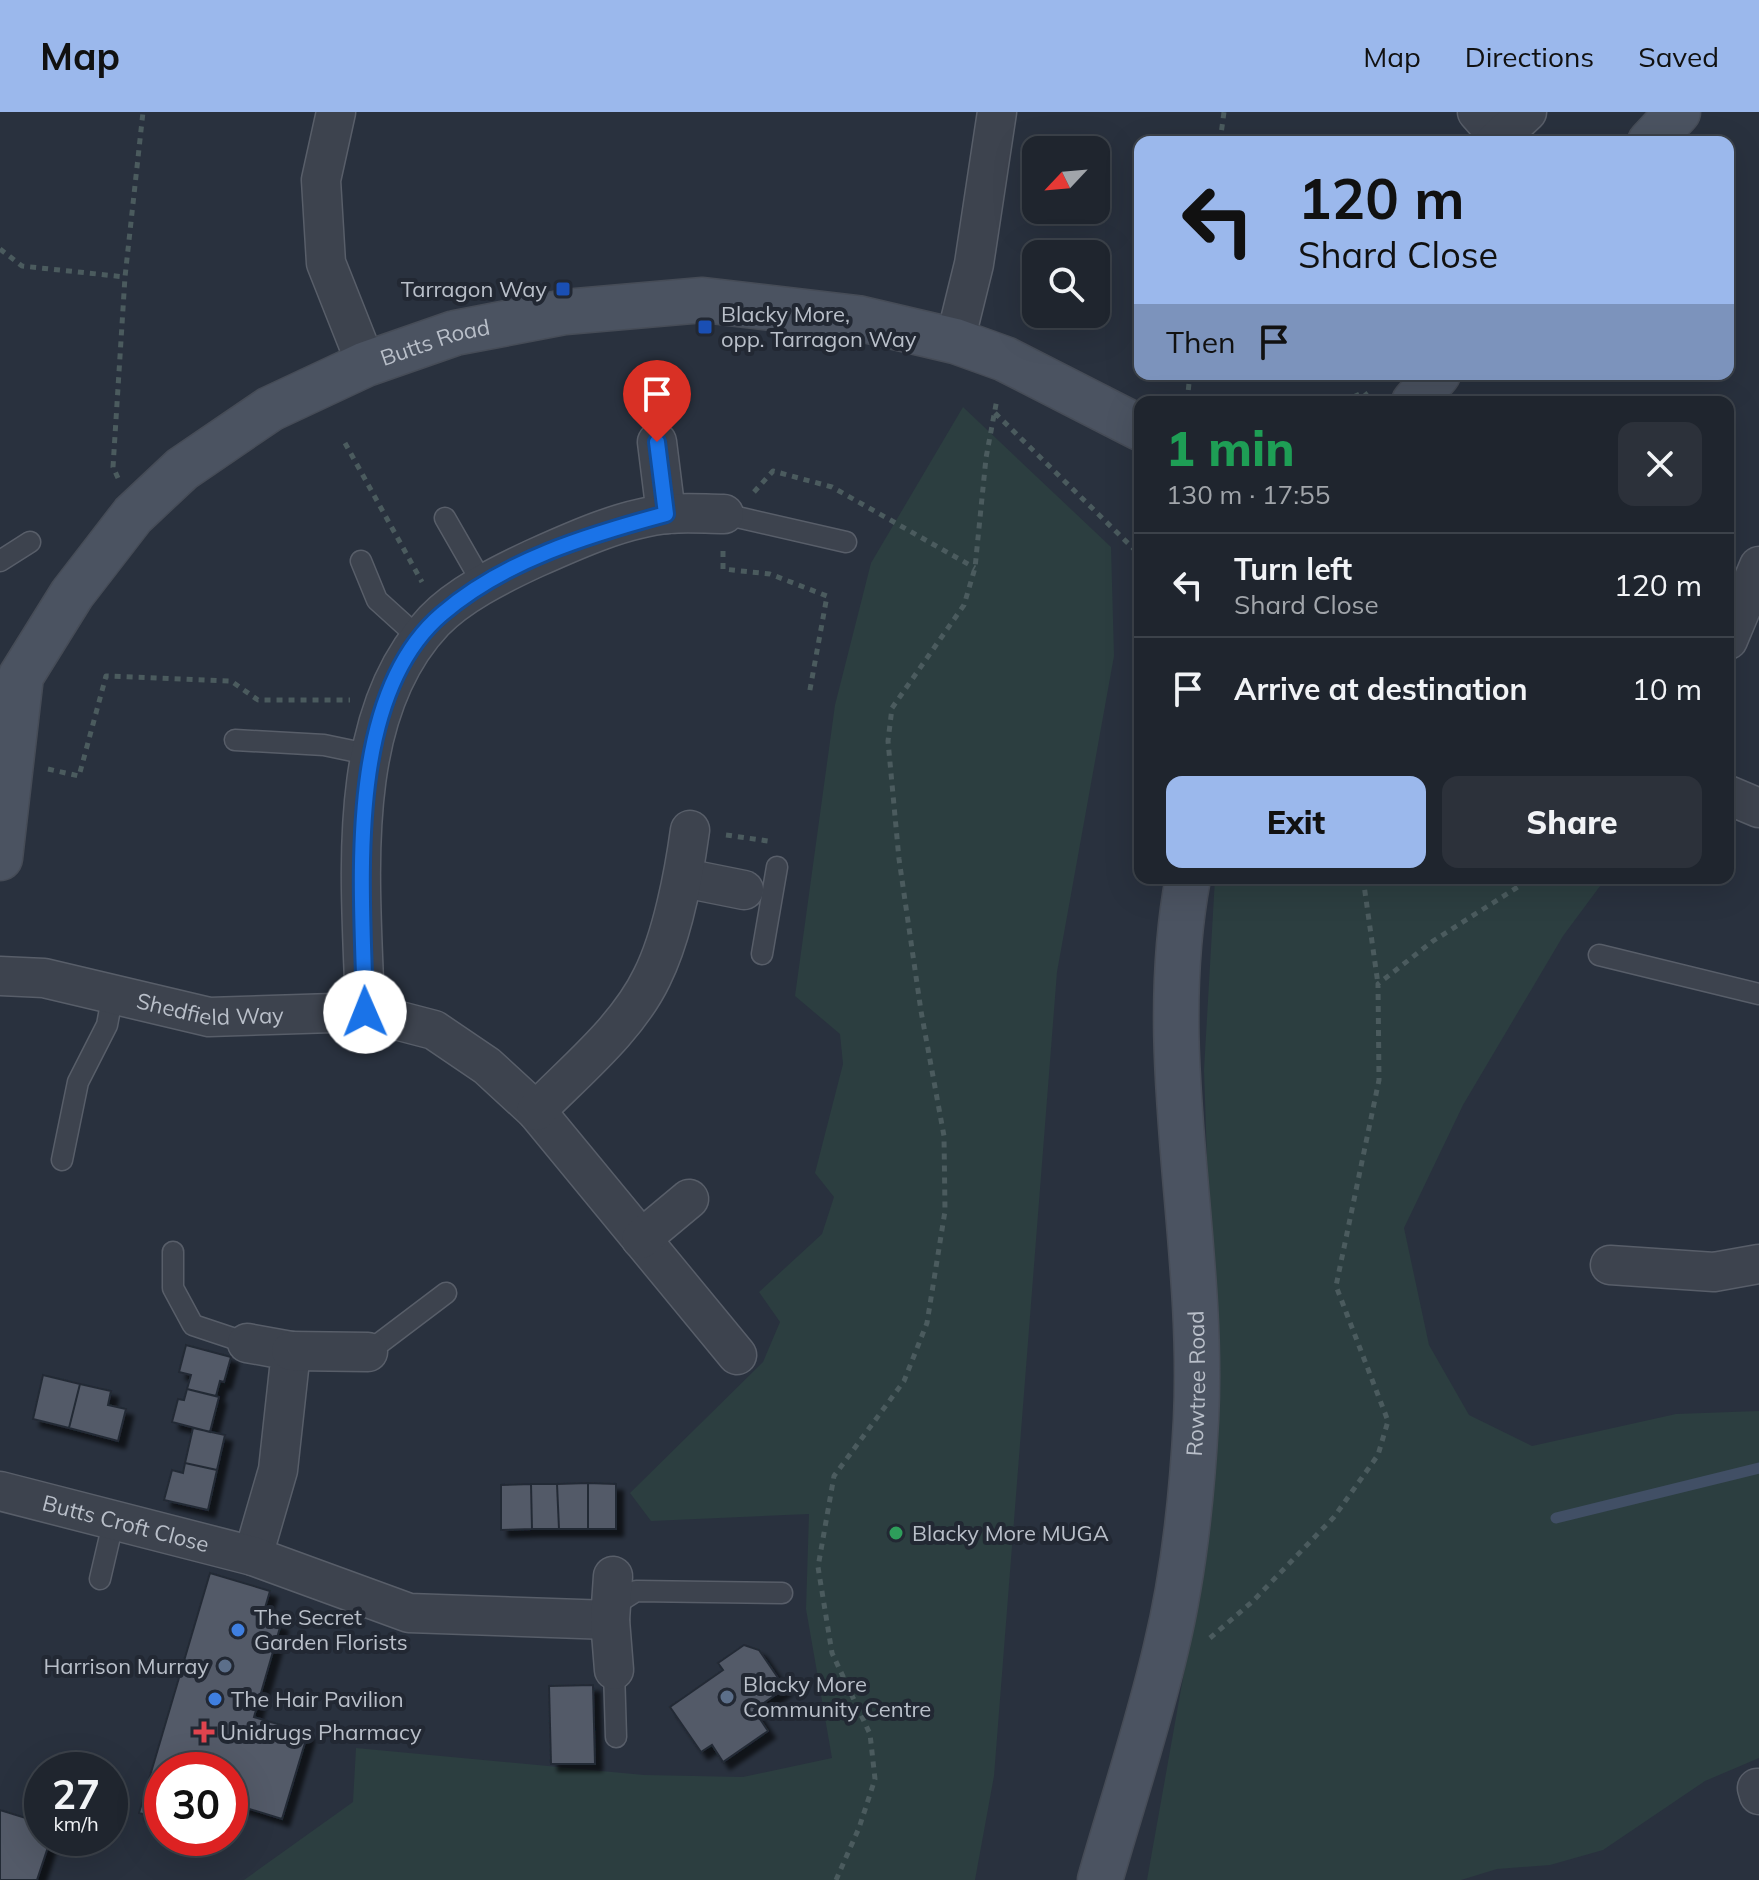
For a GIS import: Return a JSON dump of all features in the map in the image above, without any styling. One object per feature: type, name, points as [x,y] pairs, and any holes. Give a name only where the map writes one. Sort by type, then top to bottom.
[{"type":"street","points":[[336,112],[321,180],[326,263],[366,364]]},
{"type":"street","points":[[955,341],[974,264],[997,112]]},
{"type":"street","points":[[1490,130],[1527,112]]},
{"type":"street","points":[[1656,136],[1678,112]]},
{"type":"street","name":"Butts Road","points":[[0,858],[12,761],[10,672],[133,515],[182,469],[270,409],[366,364],[455,333],[565,312],[703,300],[857,318],[955,341],[1005,359],[1134,425]]},
{"type":"street","points":[[1419,396],[1433,380]]},
{"type":"street","points":[[657,442],[666,514]]},
{"type":"street","points":[[365,1012],[363,796],[383,709],[431,625],[484,586],[582,537],[666,514],[724,514]]},
{"type":"street","points":[[1734,618],[1747,570]]},
{"type":"street","points":[[1734,798],[1759,808]]},
{"type":"street","points":[[536,1111],[615,1030],[652,977],[684,878],[690,830]]},
{"type":"street","points":[[684,878],[758,893]]},
{"type":"street","name":"Rowtree Road","points":[[1100,1880],[1166,1649],[1180,1579],[1196,1420],[1195,1300],[1175,1054],[1179,931],[1187,884]]},
{"type":"street","name":"Shedfield Way","points":[[0,976],[44,978],[209,1017],[365,1012],[434,1030],[487,1066],[536,1111],[737,1355]]},
{"type":"street","points":[[641,1239],[689,1199]]},
{"type":"street","points":[[1610,1265],[1714,1272],[1759,1264]]},
{"type":"street","points":[[247,1343],[291,1351],[368,1352]]},
{"type":"street","points":[[253,1556],[278,1470],[291,1351]]},
{"type":"street","name":"Butts Croft Close","points":[[0,1491],[253,1556],[409,1613],[611,1601]]},
{"type":"street","points":[[611,1601],[614,1670]]},
{"type":"lane","points":[[724,514],[846,542]]},
{"type":"lane","points":[[445,518],[484,586]]},
{"type":"lane","points":[[0,561],[30,542]]},
{"type":"lane","points":[[361,561],[377,600],[431,625]]},
{"type":"lane","points":[[235,740],[324,745],[372,755]]},
{"type":"lane","points":[[762,954],[758,893],[777,867]]},
{"type":"lane","points":[[1599,955],[1759,994]]},
{"type":"lane","points":[[62,1160],[78,1082],[107,1025],[113,993]]},
{"type":"lane","points":[[173,1252],[173,1288],[193,1325],[247,1343]]},
{"type":"lane","points":[[368,1352],[446,1293]]},
{"type":"lane","points":[[100,1579],[114,1519]]},
{"type":"lane","points":[[611,1601],[636,1591],[782,1593]]},
{"type":"lane","points":[[614,1670],[616,1737]]},
{"type":"path","points":[[133,515],[113,467],[125,277],[143,112]]},
{"type":"path","points":[[1221,136],[1224,112]]},
{"type":"path","points":[[0,249],[22,266],[125,277]]},
{"type":"path","points":[[836,1880],[859,1828],[875,1779],[870,1734],[832,1653],[818,1567],[834,1476],[904,1381],[927,1323],[945,1211],[944,1136],[914,965],[888,741],[892,708],[964,605],[975,568],[986,458],[1005,359]]},
{"type":"path","points":[[995,412],[1134,549]]},
{"type":"path","points":[[345,443],[431,597],[431,625]]},
{"type":"path","points":[[809,695],[827,596],[770,574],[723,569],[724,514],[730,494],[758,491],[773,471],[832,487],[975,568]]},
{"type":"path","points":[[12,761],[79,776],[106,676],[231,681],[258,700],[360,700],[383,709]]},
{"type":"path","points":[[690,830],[775,842]]},
{"type":"path","points":[[1166,1649],[1198,1648],[1253,1601],[1334,1517],[1378,1455],[1388,1421],[1336,1286],[1379,1080],[1378,984],[1364,884]]},
{"type":"path","points":[[1378,984],[1433,941],[1523,884]]},
{"type":"shaded area","points":[[963,407],[1111,547],[1114,656],[1057,972],[994,1776],[975,1880],[244,1880],[353,1802],[356,1748],[644,1775],[743,1777],[832,1758],[806,1609],[809,1514],[651,1521],[630,1493],[763,1362],[780,1322],[759,1292],[822,1234],[834,1197],[815,1173],[843,1064],[840,1034],[795,996],[835,705],[871,563]]},
{"type":"shaded area","points":[[1215,884],[1602,884],[1563,936],[1463,1105],[1404,1228],[1429,1345],[1469,1415],[1532,1446],[1676,1414],[1759,1411],[1759,1758],[1705,1781],[1603,1850],[1550,1865],[1497,1869],[1461,1880],[1147,1880],[1206,1549],[1214,1368],[1204,1070]]},
{"type":"building","points":[[186,1345],[231,1357],[224,1382],[220,1381],[216,1396],[187,1389],[191,1375],[179,1372]]},
{"type":"building","points":[[43,1375],[80,1384],[69,1428],[33,1419]]},
{"type":"building","points":[[80,1384],[111,1391],[108,1405],[126,1409],[118,1441],[69,1428]]},
{"type":"building","points":[[187,1389],[219,1397],[210,1432],[172,1422],[178,1399],[184,1400]]},
{"type":"building","points":[[193,1428],[225,1435],[217,1470],[185,1463]]},
{"type":"building","points":[[185,1463],[217,1470],[208,1510],[164,1500],[172,1470],[183,1473]]},
{"type":"building","points":[[588,1483],[588,1529],[559,1529],[557,1484]]},
{"type":"building","points":[[588,1483],[616,1484],[616,1529],[588,1529]]},
{"type":"building","points":[[531,1484],[532,1529],[501,1530],[501,1485]]},
{"type":"building","points":[[531,1484],[557,1484],[559,1529],[532,1529]]},
{"type":"building","points":[[210,1573],[270,1591],[262,1618],[281,1624],[254,1717],[308,1733],[282,1819],[248,1809],[248,1752],[157,1752]]},
{"type":"building","name":"Blacky More Community Centre","points":[[744,1645],[759,1650],[785,1688],[754,1710],[768,1731],[723,1762],[712,1745],[701,1752],[670,1707],[723,1670],[718,1663]]},
{"type":"building","points":[[593,1685],[595,1764],[551,1764],[549,1686]]},
{"type":"building","points":[[144,1796],[144,1814],[139,1813]]},
{"type":"building","points":[[0,1810],[24,1817],[24,1856],[45,1856],[37,1880],[0,1880]]},
{"type":"waterway","points":[[1556,1518],[1759,1468]]},
{"type":"place","name":"Tarragon Way","points":[[563,289]]},
{"type":"place","name":"Blacky More, opp. Tarragon Way","points":[[705,327]]},
{"type":"place","name":"Blacky More MUGA","points":[[896,1533]]},
{"type":"place","name":"The Secret Garden Florists","points":[[238,1630]]},
{"type":"place","name":"Harrison Murray","points":[[225,1666]]},
{"type":"place","name":"Blacky More Community Centre","points":[[727,1697]]},
{"type":"place","name":"The Hair Pavilion","points":[[215,1699]]},
{"type":"place","name":"Unidrugs Pharmacy","points":[[204,1732]]},
{"type":"route","points":[[365,1012],[363,796],[383,709],[400,670],[419,638],[434,621],[505,572],[582,537],[666,514],[657,442]]}]
